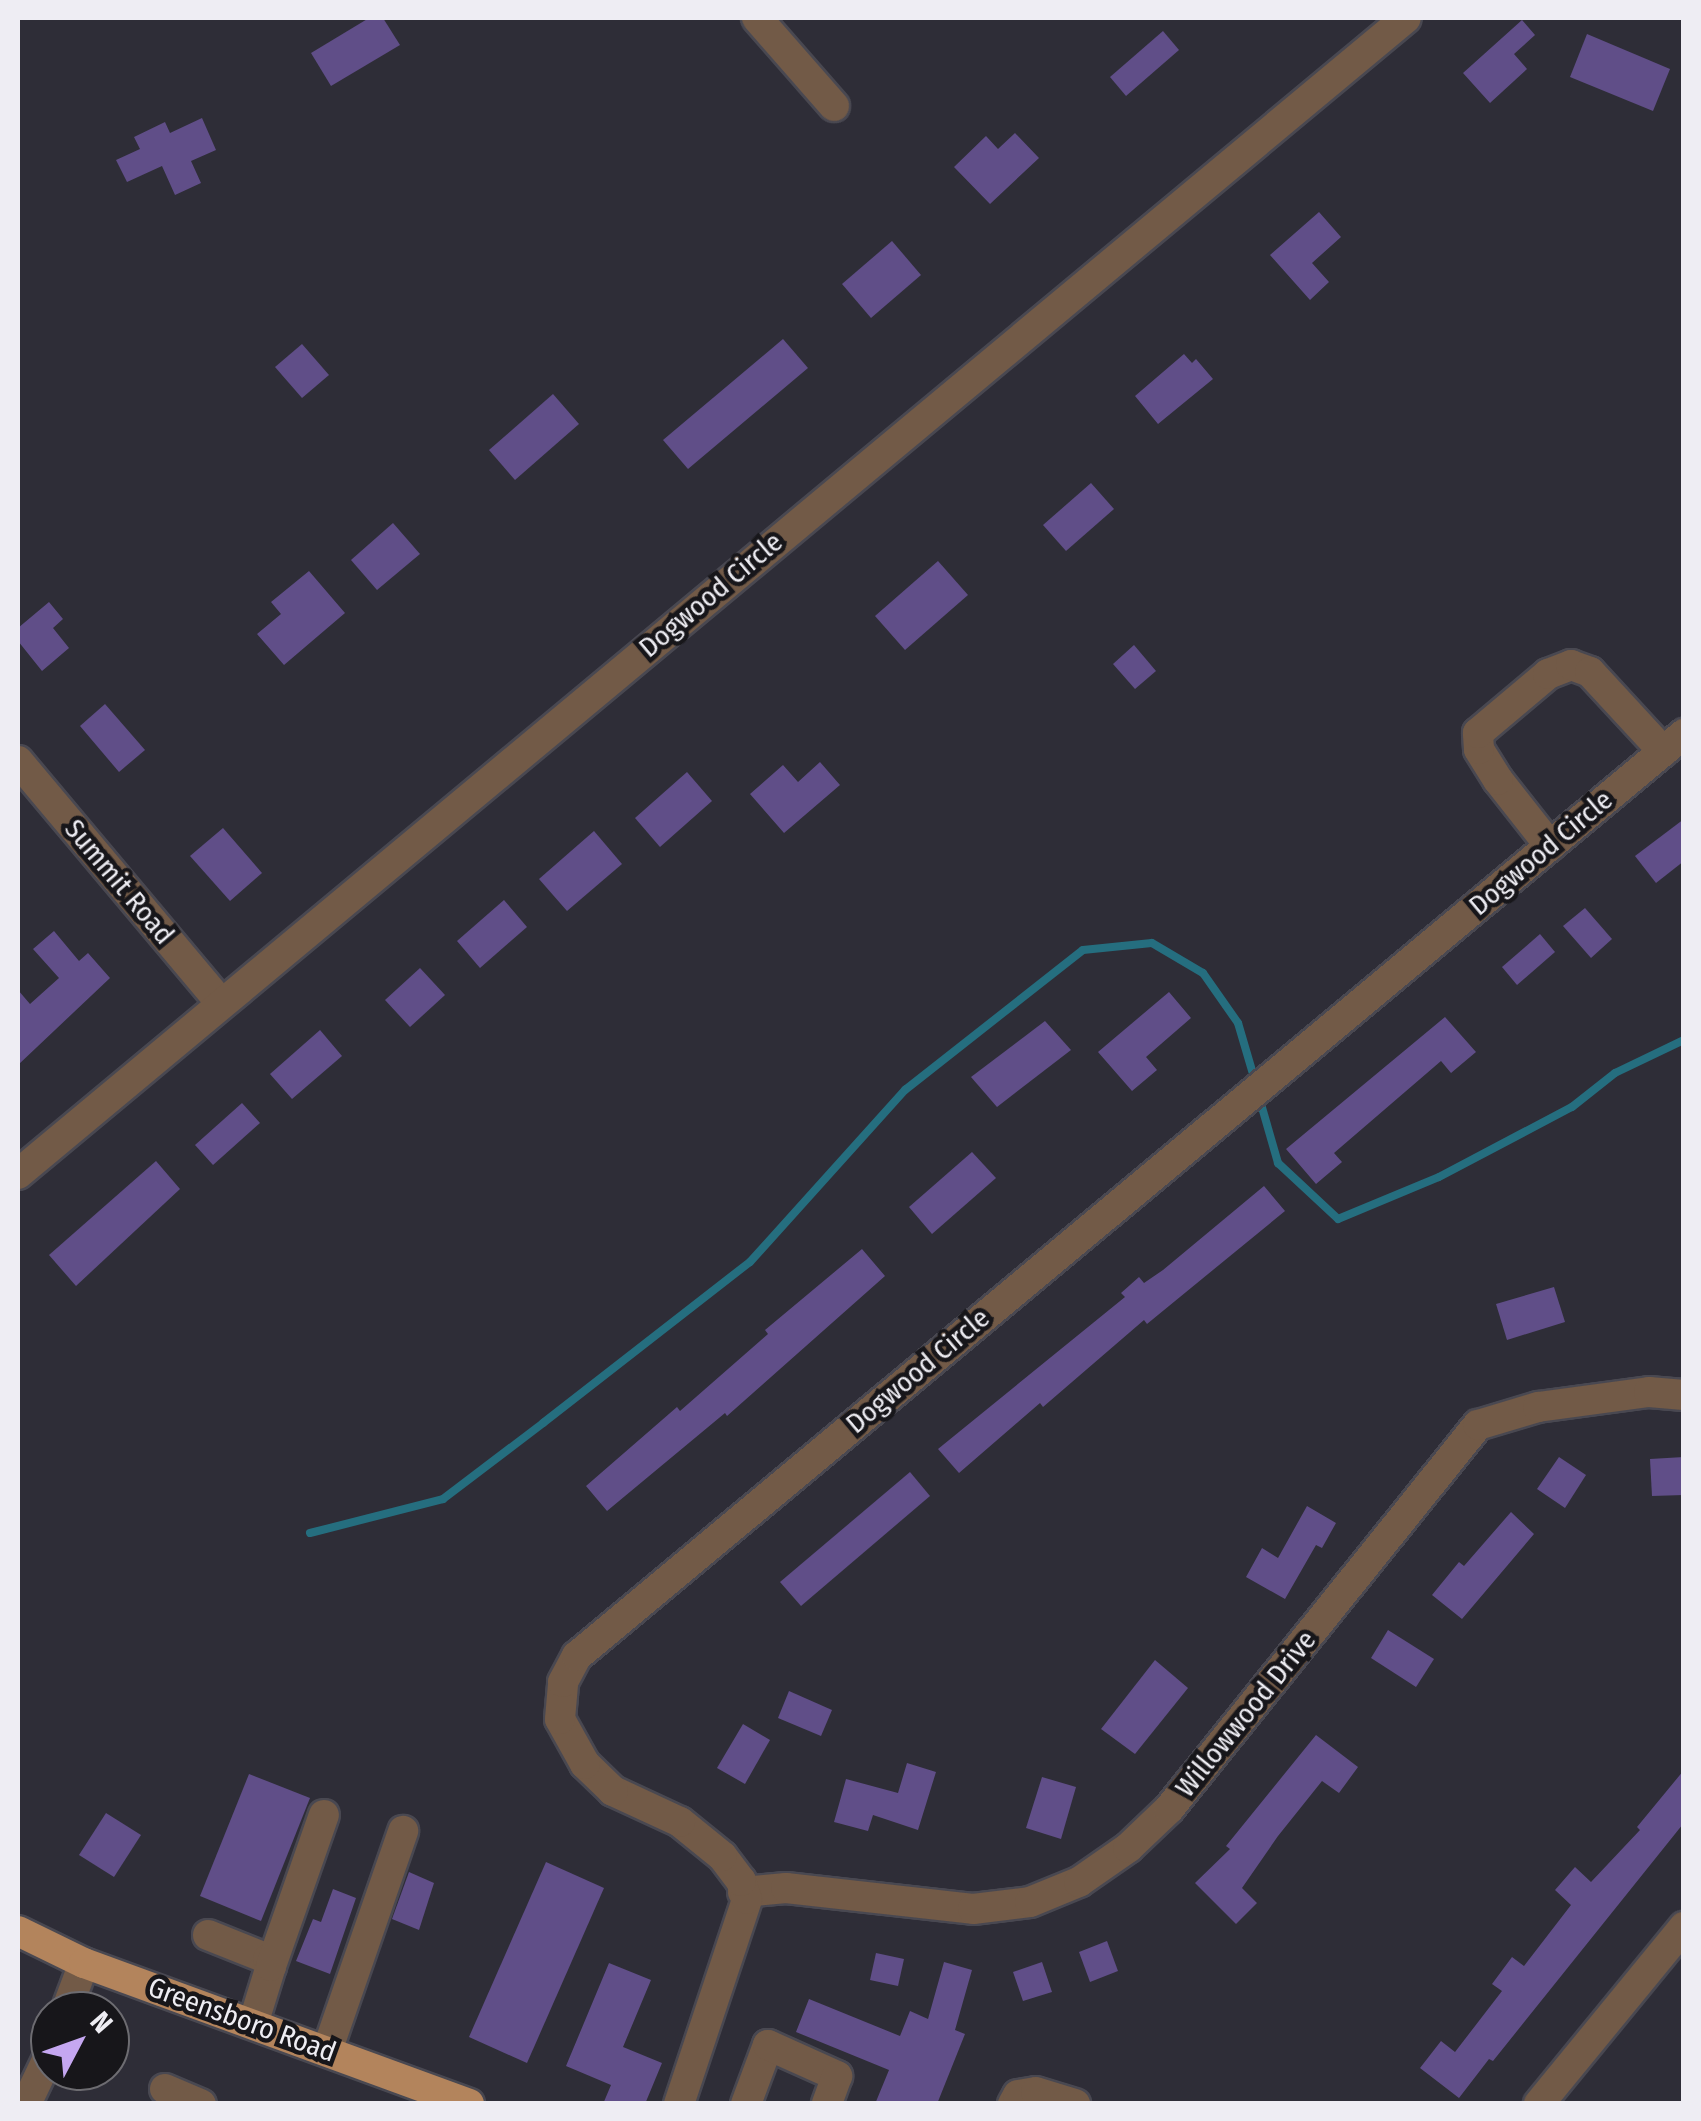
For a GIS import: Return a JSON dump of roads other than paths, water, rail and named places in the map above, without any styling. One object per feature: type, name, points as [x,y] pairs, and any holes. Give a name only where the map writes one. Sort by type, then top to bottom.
[{"type":"main road","name":"Greensboro Road","points":[[18,1931],[84,1962],[327,2051],[402,2092],[470,2104]]},
{"type":"street","points":[[757,18],[834,106]]},
{"type":"street","name":"Dogwood Circle","points":[[18,1174],[1406,18]]},
{"type":"street","points":[[1550,846],[1498,780],[1479,750],[1478,733],[1548,674],[1571,664],[1590,672],[1673,743]]},
{"type":"street","name":"Dogwood Circle","points":[[743,1892],[741,1881],[722,1856],[680,1822],[613,1791],[585,1764],[560,1719],[563,1682],[577,1656],[1673,743]]},
{"type":"street","name":"Summit Road","points":[[18,761],[220,1002]]},
{"type":"street","name":"Willowwood Drive","points":[[743,1892],[786,1888],[973,1908],[1030,1902],[1079,1882],[1128,1848],[1169,1809],[1478,1424],[1538,1407],[1650,1392],[1684,1395]]},
{"type":"street","points":[[253,2024],[324,1815]]},
{"type":"street","points":[[327,2051],[403,1831]]},
{"type":"street","points":[[679,2104],[747,1899],[743,1892]]},
{"type":"street","points":[[1540,2104],[1684,1927]]},
{"type":"street","points":[[208,1936],[268,1959],[272,1966]]},
{"type":"street","points":[[73,1991],[84,1962]]},
{"type":"street","points":[[746,2104],[768,2045],[838,2076],[828,2104]]},
{"type":"street","points":[[165,2088],[201,2104]]},
{"type":"street","points":[[1012,2104],[1018,2094],[1036,2092],[1075,2104]]},
{"type":"waterway","points":[[310,1533],[443,1499],[750,1262],[905,1090],[1083,950],[1152,943],[1203,973],[1238,1023],[1256,1084]]},
{"type":"waterway","points":[[1259,1097],[1278,1163],[1338,1219],[1439,1177],[1572,1107],[1615,1073],[1684,1040]]}]
